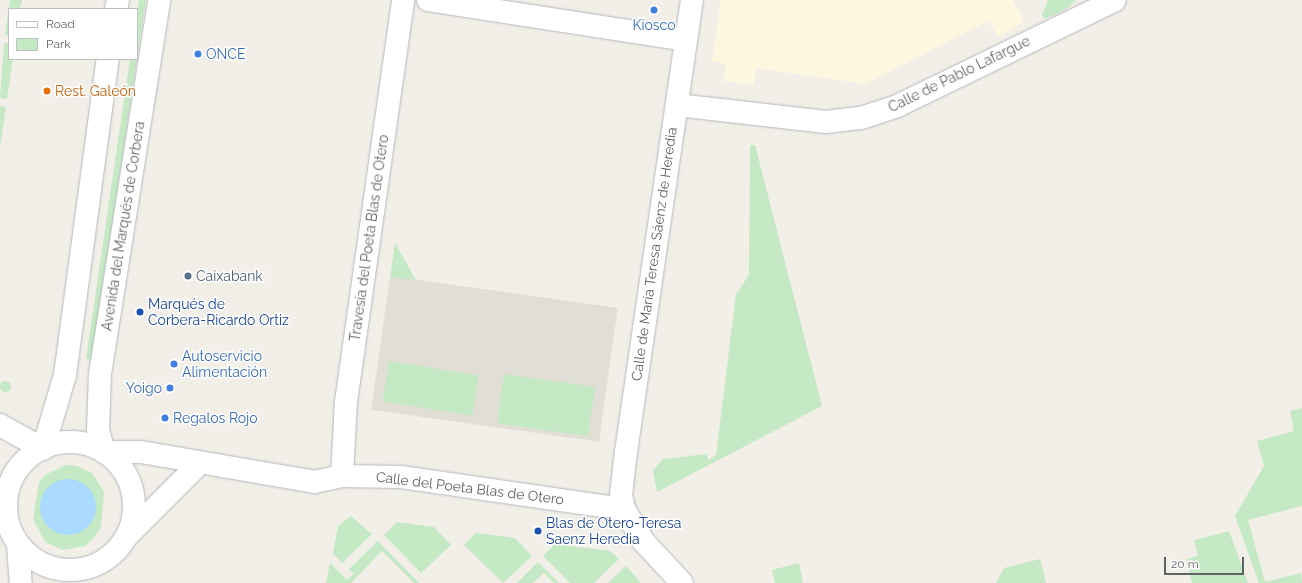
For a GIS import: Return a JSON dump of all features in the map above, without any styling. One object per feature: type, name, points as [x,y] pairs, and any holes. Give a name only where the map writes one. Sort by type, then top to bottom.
[{"type":"street","name":"Avenida del Marqués de Corbera","points":[[104,452],[98,416],[100,374],[159,0]]},
{"type":"street","name":"Travesía del Poeta Blas de Otero","points":[[342,476],[346,402],[404,0]]},
{"type":"street","points":[[428,0],[686,40]]},
{"type":"street","name":"Calle de María Teresa Sáenz de Heredia","points":[[624,509],[621,496],[626,452],[692,0]]},
{"type":"street","name":"Calle de Pablo Lafargue","points":[[676,105],[826,122],[861,118],[897,106],[1116,0]]},
{"type":"street","points":[[43,449],[66,375],[108,60]]},
{"type":"street","points":[[0,425],[43,449]]},
{"type":"street","points":[[21,583],[9,542],[6,497],[15,473],[43,449],[67,443],[104,452],[122,470],[132,492],[132,517],[124,540]]},
{"type":"street","name":"Calle del Poeta Blas de Otero","points":[[104,452],[141,452],[199,464],[314,482],[342,476],[401,477],[624,509]]},
{"type":"street","points":[[9,542],[36,560],[59,569],[92,574],[199,464]]},
{"type":"street","points":[[624,509],[643,541],[682,583]]},
{"type":"shaded area","points":[[721,0],[1013,0],[1024,22],[998,37],[989,21],[865,84],[756,68],[754,85],[723,81],[726,64],[712,61]]},
{"type":"shaded area","points":[[390,276],[618,308],[599,442],[371,410]]},
{"type":"green space","points":[[10,0],[22,0],[20,8],[9,8]]},
{"type":"green space","points":[[139,0],[146,0],[138,52],[138,8]]},
{"type":"green space","points":[[1048,0],[1076,0],[1068,8],[1045,19],[1042,15]]},
{"type":"green space","points":[[8,14],[8,35],[5,35]]},
{"type":"green space","points":[[4,43],[8,43],[8,60],[13,60],[7,99],[0,98]]},
{"type":"green space","points":[[130,60],[137,60],[92,359],[86,359]]},
{"type":"green space","points":[[0,106],[6,107],[0,148]]},
{"type":"green space","points":[[750,145],[755,145],[822,406],[657,492],[653,470],[663,459],[707,454],[708,460],[716,455],[736,294],[749,275]]},
{"type":"green space","points":[[395,243],[416,280],[390,277]]},
{"type":"green space","points":[[389,361],[479,375],[472,416],[383,401]]},
{"type":"green space","points":[[504,374],[595,387],[588,436],[497,424]]},
{"type":"green space","points":[[5,380],[9,382],[11,386],[9,390],[5,392],[1,390],[-1,386],[1,382]]},
{"type":"green space","points":[[1302,408],[1302,506],[1248,520],[1265,582],[1301,573],[1302,583],[1259,583],[1235,516],[1264,466],[1257,441],[1294,431],[1290,411]]},
{"type":"green space","points":[[65,465],[77,466],[92,473],[104,492],[101,527],[94,538],[85,546],[63,550],[45,542],[33,519],[39,482],[45,475]]},
{"type":"green space","points":[[351,516],[372,534],[342,563],[333,553],[338,526]]},
{"type":"green space","points":[[397,522],[434,527],[451,545],[421,573],[384,535]]},
{"type":"green space","points":[[1229,531],[1248,583],[1192,583],[1186,559],[1198,556],[1194,540]]},
{"type":"green space","points":[[476,533],[515,538],[532,556],[503,583],[464,545]]},
{"type":"green space","points":[[378,541],[419,583],[414,583],[382,551],[351,583],[326,583],[330,563],[347,580],[354,574],[349,569]]},
{"type":"green space","points":[[555,544],[610,551],[619,559],[594,583],[570,583],[543,556]]},
{"type":"green space","points":[[1040,559],[1046,583],[996,583],[1004,568]]},
{"type":"green space","points":[[538,562],[559,583],[554,583],[544,573],[533,583],[517,583]]},
{"type":"green space","points":[[799,563],[803,583],[775,583],[772,570]]},
{"type":"green space","points":[[626,566],[641,583],[608,583]]},
{"type":"water","points":[[68,479],[79,481],[88,487],[94,496],[96,507],[94,518],[88,527],[79,533],[68,535],[57,533],[48,527],[42,518],[40,507],[42,496],[48,487],[57,481]]},
{"type":"place","name":"Kiosco","points":[[654,10]]},
{"type":"place","name":"ONCE","points":[[198,54]]},
{"type":"place","name":"Rest. Galeón","points":[[47,91]]},
{"type":"place","name":"Caixabank","points":[[188,276]]},
{"type":"place","name":"Marqués de Corbera-Ricardo Ortiz","points":[[140,312]]},
{"type":"place","name":"Autoservicio Alimentación","points":[[174,364]]},
{"type":"place","name":"Yoigo","points":[[170,388]]},
{"type":"place","name":"Regalos Rojo","points":[[165,418]]},
{"type":"place","name":"Blas de Otero-Teresa Saenz Heredia","points":[[538,531]]}]
